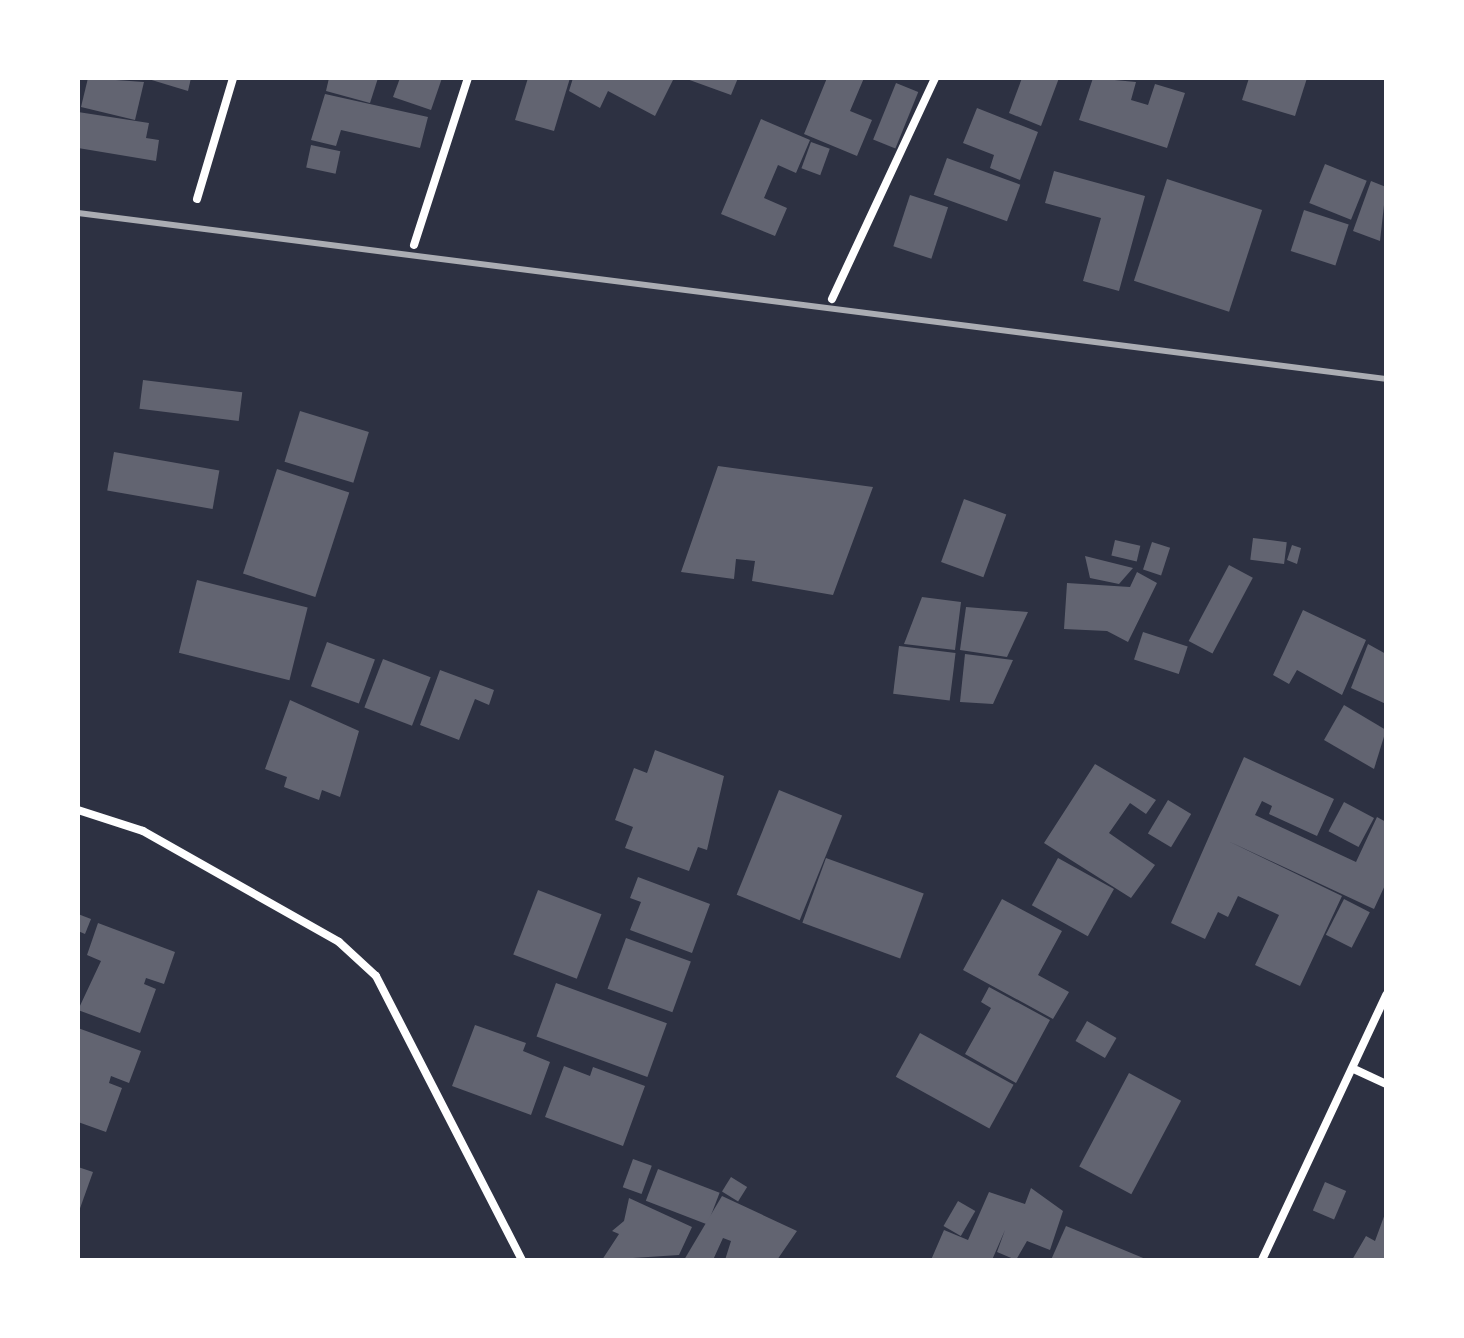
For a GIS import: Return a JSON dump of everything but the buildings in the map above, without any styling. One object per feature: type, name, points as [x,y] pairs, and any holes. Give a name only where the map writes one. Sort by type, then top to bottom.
[{"type":"street","points":[[197,199],[233,78]]},
{"type":"street","points":[[414,245],[468,78]]},
{"type":"street","points":[[832,299],[935,78]]},
{"type":"street","points":[[78,810],[143,831],[339,942],[376,976],[522,1260]]},
{"type":"street","points":[[1262,1260],[1356,1070],[1386,995]]},
{"type":"street","points":[[1356,1070],[1386,1084]]},
{"type":"railway","points":[[78,213],[1386,379]]}]
